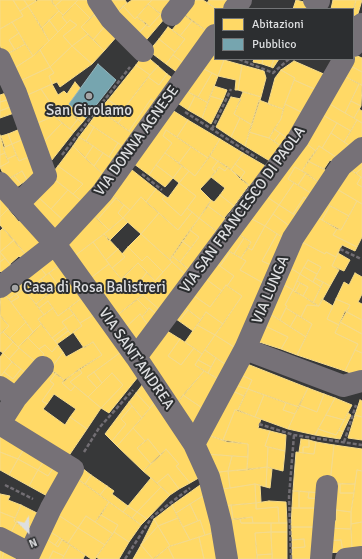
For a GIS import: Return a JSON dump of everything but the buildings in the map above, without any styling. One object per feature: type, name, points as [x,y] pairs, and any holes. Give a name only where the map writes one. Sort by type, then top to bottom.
[{"type":"street","points":[[98,0],[110,19],[143,51]]},
{"type":"street","points":[[235,8],[241,0]]},
{"type":"street","points":[[354,45],[362,24]]},
{"type":"street","name":"VIA DONNA AGNESE","points":[[0,287],[55,244],[102,193],[214,36]]},
{"type":"street","points":[[0,59],[16,93],[46,176],[19,204]]},
{"type":"street","name":"VIA SAN FRANCESCO DI PAOLA","points":[[141,366],[275,168],[298,139],[343,60]]},
{"type":"street","name":"VIA LUNGA","points":[[194,444],[245,349],[293,238],[340,166],[362,148]]},
{"type":"street","name":"VIA SANT'ANDREA","points":[[0,183],[55,244],[194,444],[209,477],[221,523],[227,559]]},
{"type":"street","points":[[245,349],[343,386],[360,390]]},
{"type":"street","points":[[0,538],[28,556],[51,508],[73,469],[0,424],[8,393],[43,367]]},
{"type":"street","points":[[321,559],[327,486]]},
{"type":"street","points":[[346,559],[362,556]]},
{"type":"path","points":[[241,60],[273,73],[288,60]]},
{"type":"path","points":[[46,176],[118,82]]},
{"type":"path","points":[[212,129],[231,89]]},
{"type":"path","points":[[167,101],[275,168]]},
{"type":"path","points":[[340,249],[361,259]]},
{"type":"path","points":[[73,469],[141,366]]},
{"type":"path","points":[[344,442],[360,390]]},
{"type":"path","points":[[259,424],[294,435],[362,445]]},
{"type":"path","points":[[291,559],[289,497],[294,435]]},
{"type":"path","points":[[125,559],[152,517],[183,493],[209,477]]},
{"type":"path","points":[[5,485],[51,508]]},
{"type":"place","name":"San Girolamo","points":[[89,96]]},
{"type":"place","name":"Casa di Rosa Balistreri","points":[[15,288]]}]
